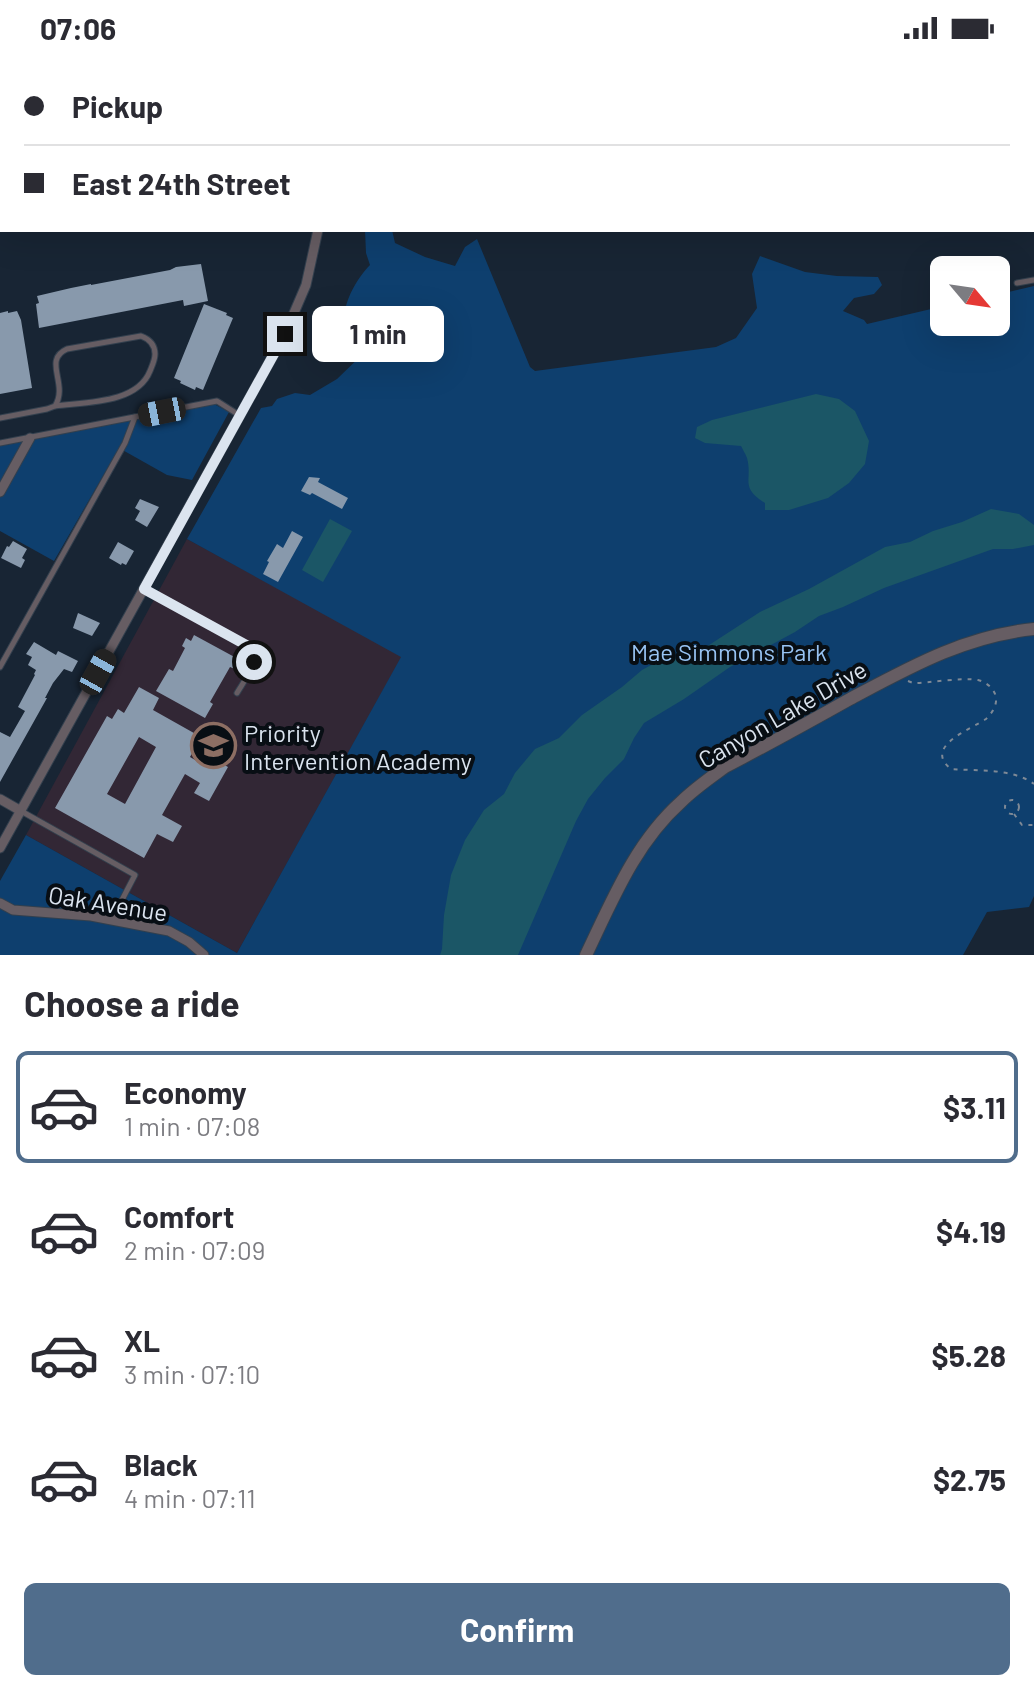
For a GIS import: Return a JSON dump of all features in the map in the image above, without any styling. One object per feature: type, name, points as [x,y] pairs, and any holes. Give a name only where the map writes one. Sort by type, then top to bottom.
[{"type":"street","points":[[0,848],[285,334],[306,285],[318,232]]},
{"type":"street","points":[[0,492],[30,438]]},
{"type":"street","name":"Canyon Lake Drive","points":[[586,955],[640,850],[679,803],[725,767],[919,662],[994,636],[1034,629]]},
{"type":"street","points":[[0,799],[21,811]]},
{"type":"street","name":"Oak Avenue","points":[[0,903],[13,910],[91,916],[169,931],[204,955]]},
{"type":"lane","points":[[1017,283],[1034,280]]},
{"type":"lane","points":[[0,418],[130,394],[147,378],[156,356],[154,346],[148,338],[141,336],[61,352],[56,357],[60,394],[55,406]]},
{"type":"lane","points":[[0,443],[217,401],[240,415]]},
{"type":"lane","points":[[0,667],[125,443],[135,417]]},
{"type":"lane","points":[[144,589],[250,649],[254,662],[237,693]]},
{"type":"lane","points":[[21,811],[135,875],[112,920]]},
{"type":"path","points":[[897,674],[913,683],[977,680],[990,686],[996,699],[991,714],[947,744],[941,753],[942,759],[951,769],[1014,774],[1034,784]]},
{"type":"path","points":[[1014,814],[1022,825],[1034,825]]},
{"type":"shaded area","points":[[816,394],[839,399],[855,411],[869,441],[865,464],[849,483],[828,498],[789,510],[765,510],[765,503],[749,488],[747,458],[741,446],[705,443],[695,438],[697,427],[712,420]]},
{"type":"shaded area","points":[[991,509],[1019,514],[1034,525],[1034,545],[993,549],[884,588],[819,616],[730,667],[644,723],[624,759],[588,799],[576,821],[518,955],[440,955],[451,875],[465,840],[484,810],[504,794],[515,773],[535,749],[559,738],[582,715],[642,670],[666,657],[689,658],[760,612],[885,547],[910,542]]},
{"type":"shaded area","points":[[330,519],[352,531],[323,582],[302,570]]},
{"type":"shaded area","name":"Priority Intervention Academy","points":[[187,539],[402,656],[237,953],[26,835]]},
{"type":"green space","name":"Mae Simmons Park","points":[[365,232],[392,232],[395,243],[455,266],[465,247],[477,239],[530,367],[535,371],[716,347],[736,338],[757,308],[752,274],[760,256],[805,272],[878,277],[882,285],[874,294],[854,298],[843,311],[867,324],[930,309],[930,336],[1010,336],[1010,292],[1034,286],[1034,896],[1029,907],[987,912],[963,955],[0,955],[0,881],[26,835],[237,953],[401,657],[187,539],[261,408],[272,406],[277,399],[295,393],[310,395],[337,379],[367,350],[370,340],[364,335],[353,339],[347,331],[345,311],[352,290],[370,265]]},
{"type":"green space","points":[[214,404],[229,412],[192,480],[167,475],[119,448],[54,561],[0,531],[0,445]]},
{"type":"building","points":[[201,264],[208,301],[184,306],[183,300],[39,328],[37,296]]},
{"type":"building","points":[[204,304],[233,318],[203,390],[196,387],[195,390],[174,378]]},
{"type":"building","points":[[17,311],[21,320],[32,388],[0,394],[0,313]]},
{"type":"building","points":[[309,477],[320,478],[318,482],[348,498],[342,509],[312,493],[301,491]]},
{"type":"building","points":[[140,499],[159,507],[147,527],[135,520],[140,511],[135,508]]},
{"type":"building","points":[[292,531],[303,537],[278,582],[263,574],[277,544],[283,548]]},
{"type":"building","points":[[13,541],[27,549],[21,568],[1,558]]},
{"type":"building","points":[[118,542],[134,551],[126,565],[109,558]]},
{"type":"building","points":[[78,613],[100,623],[92,636],[73,628]]},
{"type":"building","points":[[194,635],[240,660],[235,669],[230,667],[210,702],[213,704],[205,718],[156,691],[169,669],[173,671],[185,648],[182,646],[186,638],[191,641]]},
{"type":"building","points":[[34,642],[56,655],[58,651],[78,661],[72,672],[64,669],[53,683],[0,782],[0,732],[10,737],[25,711],[18,707],[35,675],[36,670],[28,665],[32,657],[26,654]]},
{"type":"building","name":"Priority Intervention Academy","points":[[139,687],[159,698],[153,710],[201,737],[190,757],[209,768],[214,759],[228,767],[209,801],[194,793],[200,783],[185,774],[162,815],[182,826],[173,842],[157,834],[144,858],[55,808],[107,716],[112,719],[118,709],[124,713]],"holes":[[[139,737],[156,747],[125,804],[107,794]]]},
{"type":"place","name":"Priority Intervention Academy","points":[[213,746]]},
{"type":"route","points":[[254,662],[248,646],[144,589],[285,334]]}]
